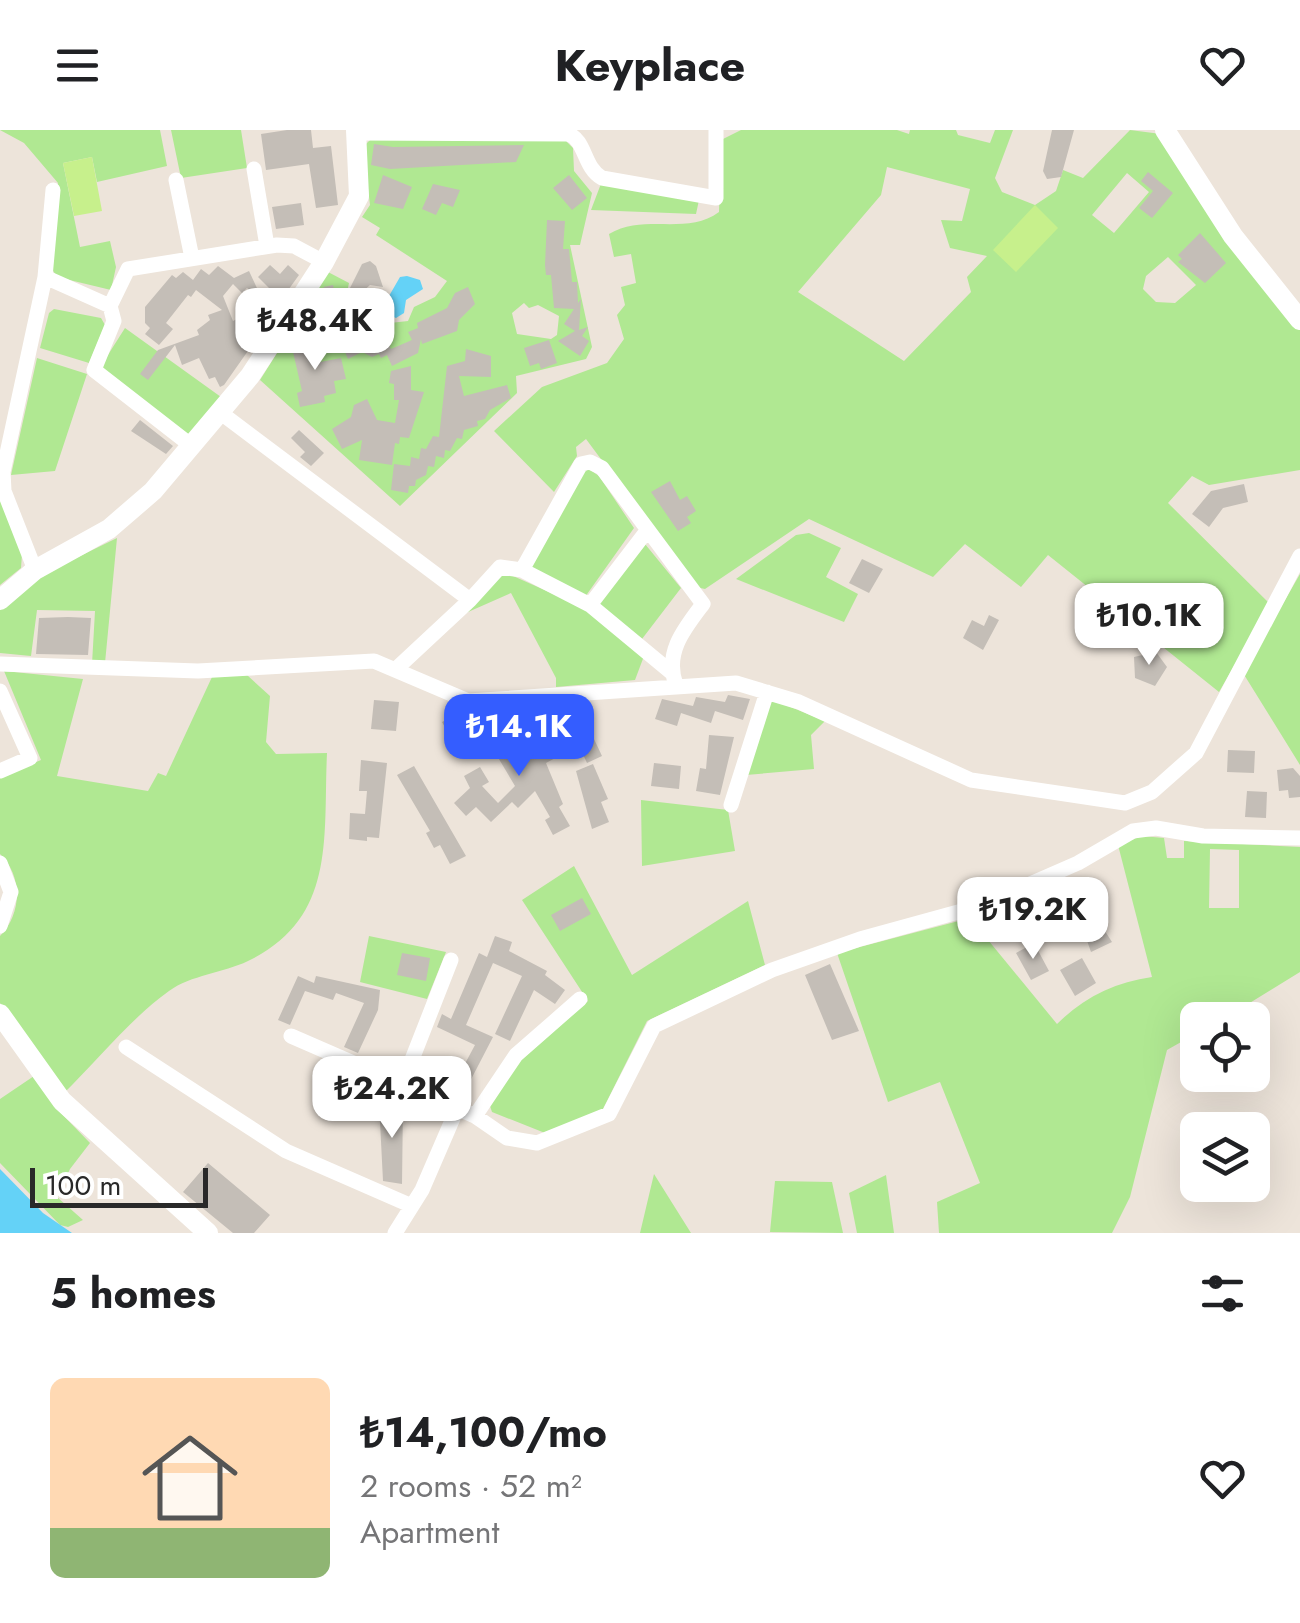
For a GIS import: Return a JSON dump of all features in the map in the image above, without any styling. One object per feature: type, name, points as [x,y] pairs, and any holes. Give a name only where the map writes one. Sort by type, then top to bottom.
[{"type":"street","points":[[0,600],[35,570],[109,529],[153,491],[221,413],[324,262],[358,196],[355,132],[568,134],[580,142],[590,171],[602,178],[716,198],[716,130]]},
{"type":"street","points":[[1165,130],[1232,236],[1300,320]]},
{"type":"street","points":[[254,169],[266,246]]},
{"type":"street","points":[[176,180],[192,258]]},
{"type":"street","points":[[35,570],[4,492],[3,472],[45,277],[53,190]]},
{"type":"street","points":[[193,447],[94,370],[114,322],[110,306],[128,269],[266,246],[294,246],[324,262]]},
{"type":"street","points":[[45,277],[110,306]]},
{"type":"street","points":[[221,413],[470,600]]},
{"type":"street","points":[[522,570],[581,464],[590,462],[602,468],[703,604],[683,630],[670,661],[674,679]]},
{"type":"street","points":[[590,604],[646,532]]},
{"type":"street","points":[[0,664],[145,672],[374,661],[397,668],[436,690],[468,700],[540,699],[674,679],[716,682],[767,692],[826,714],[971,780],[1126,803],[1152,792],[1196,753],[1300,556]]},
{"type":"street","points":[[397,668],[500,568],[522,570],[590,604],[674,679]]},
{"type":"street","points":[[0,691],[30,758],[0,771]]},
{"type":"street","points":[[731,805],[767,692]]},
{"type":"street","points":[[1126,803],[1133,831]]},
{"type":"street","points":[[291,1036],[475,1116],[507,1138],[537,1144],[608,1114],[654,1026],[772,970],[828,949],[980,906],[1078,863],[1133,831],[1156,828],[1218,837],[1300,838]]},
{"type":"street","points":[[0,863],[11,892],[6,921],[0,926]]},
{"type":"street","points":[[402,1085],[451,960]]},
{"type":"street","points":[[475,1116],[516,1055],[580,999]]},
{"type":"street","points":[[0,1014],[62,1101],[208,1233]]},
{"type":"street","points":[[126,1047],[286,1150],[412,1206]]},
{"type":"street","points":[[394,1233],[412,1206],[457,1110]]},
{"type":"green space","points":[[0,130],[160,130],[167,166],[97,182],[92,157],[63,163],[80,247],[110,241],[116,267],[111,290],[57,277],[52,269],[58,183],[24,143]]},
{"type":"green space","points":[[171,130],[241,130],[247,168],[181,178]]},
{"type":"green space","points":[[741,130],[897,130],[909,134],[910,130],[956,130],[958,135],[990,143],[995,130],[1013,130],[995,178],[1002,192],[1035,205],[1056,191],[1063,170],[1083,178],[1130,130],[1161,134],[1240,260],[1300,330],[1300,470],[1209,485],[1192,476],[1168,503],[1270,604],[1219,692],[1048,555],[1021,587],[965,544],[933,577],[809,519],[705,589],[696,587],[586,439],[576,447],[577,456],[554,492],[494,431],[542,387],[607,363],[624,339],[617,315],[625,305],[621,287],[636,283],[631,254],[614,257],[609,234],[637,225],[693,223],[719,212],[721,140]],"holes":[[[887,167],[970,189],[962,221],[941,220],[950,248],[987,256],[967,277],[971,292],[904,361],[798,292],[881,195]],[[1127,173],[1149,192],[1114,233],[1092,215]],[[1168,257],[1196,285],[1175,303],[1156,302],[1143,289],[1146,276]]]},
{"type":"green space","points":[[371,139],[565,140],[573,148],[574,171],[592,193],[580,245],[570,245],[592,347],[586,359],[516,376],[517,393],[400,506],[260,380],[328,272],[349,283],[346,297],[356,305],[358,318],[372,325],[408,321],[414,307],[435,297],[447,281],[376,235],[380,228],[362,217],[370,205],[363,147]],"holes":[[[524,303],[529,308],[538,305],[559,316],[557,335],[551,339],[517,334],[512,313]]]},
{"type":"green space","points":[[92,157],[102,211],[74,216],[63,163]]},
{"type":"green space","points":[[602,181],[699,200],[696,214],[591,210]]},
{"type":"green space","points":[[1035,205],[1058,228],[1016,272],[993,250]]},
{"type":"green space","points":[[54,309],[101,318],[105,325],[89,363],[40,348],[49,313]]},
{"type":"green space","points":[[125,328],[221,397],[191,437],[99,369]]},
{"type":"green space","points":[[37,358],[87,374],[55,471],[11,475]]},
{"type":"green space","points":[[589,469],[599,476],[634,528],[585,597],[529,567]]},
{"type":"green space","points":[[0,498],[22,554],[21,568],[0,585]]},
{"type":"green space","points":[[809,533],[841,548],[826,577],[858,594],[844,622],[736,579],[796,535]]},
{"type":"green space","points":[[117,538],[105,663],[92,664],[95,611],[37,610],[31,656],[0,653],[0,610],[39,576]]},
{"type":"green space","points":[[645,544],[681,588],[642,639],[596,604]]},
{"type":"green space","points":[[504,572],[585,608],[644,656],[635,680],[556,687],[556,678],[511,593],[459,616]]},
{"type":"green space","points":[[1300,574],[1300,765],[1243,673]]},
{"type":"green space","points":[[4,671],[83,679],[57,776],[148,791],[158,773],[166,776],[212,677],[247,675],[270,696],[266,742],[276,754],[327,753],[324,845],[311,899],[297,922],[277,943],[248,961],[169,991],[127,1027],[63,1094],[0,1003],[0,936],[13,917],[17,895],[13,873],[0,854],[0,777],[41,760]]},
{"type":"green space","points":[[771,699],[825,721],[811,735],[814,769],[746,775]]},
{"type":"green space","points":[[641,800],[728,810],[735,851],[642,866]]},
{"type":"green space","points":[[1142,836],[1164,838],[1167,858],[1184,858],[1184,841],[1300,847],[1300,972],[1251,1002],[1180,1002],[1180,1043],[1167,1050],[1130,1197],[1112,1233],[939,1233],[937,1202],[980,1183],[940,1082],[888,1102],[837,953],[970,918],[1057,1024],[1100,993],[1152,977],[1118,845]],"holes":[[[1210,849],[1239,850],[1239,908],[1209,908]]]},
{"type":"green space","points":[[574,866],[632,975],[748,901],[765,965],[647,1021],[602,1111],[545,1133],[492,1112],[490,1106],[519,1062],[588,1001],[522,900]]},
{"type":"green space","points":[[369,936],[446,952],[427,999],[360,982]]},
{"type":"green space","points":[[34,1076],[57,1109],[90,1143],[70,1169],[57,1197],[83,1220],[68,1227],[60,1225],[0,1163],[0,1099]]},
{"type":"green space","points":[[654,1174],[691,1233],[640,1233]]},
{"type":"green space","points":[[886,1175],[894,1233],[857,1233],[849,1193]]},
{"type":"green space","points":[[775,1181],[832,1182],[843,1233],[770,1232]]},
{"type":"water","points":[[400,277],[420,280],[423,289],[406,300],[404,313],[396,318],[384,313],[370,316],[368,304],[389,296]]},
{"type":"water","points":[[0,1169],[43,1213],[72,1233],[0,1233]]},
{"type":"building","points":[[311,130],[313,148],[331,146],[338,205],[316,208],[309,164],[266,170],[261,134]]},
{"type":"building","points":[[1052,130],[1074,130],[1061,177],[1047,179],[1043,171]]},
{"type":"building","points":[[374,144],[524,145],[516,162],[390,169],[371,165]]},
{"type":"building","points":[[1148,172],[1173,193],[1152,218],[1139,208],[1153,191],[1141,181]]},
{"type":"building","points":[[383,175],[412,187],[403,209],[374,203]]},
{"type":"building","points":[[569,175],[587,198],[572,210],[553,188]]},
{"type":"building","points":[[433,184],[460,190],[453,207],[442,203],[436,215],[422,209]]},
{"type":"building","points":[[301,203],[304,225],[276,229],[272,207]]},
{"type":"building","points":[[547,220],[565,221],[563,249],[569,249],[578,303],[581,299],[579,330],[588,327],[582,336],[589,341],[580,356],[558,341],[575,331],[564,324],[574,309],[554,308],[551,275],[546,275],[545,265]]},
{"type":"building","points":[[1200,233],[1226,263],[1205,283],[1178,262],[1182,259],[1178,255]]},
{"type":"building","points":[[370,261],[376,266],[383,287],[370,285],[360,294],[349,290],[362,264]]},
{"type":"building","points":[[270,265],[280,274],[288,265],[299,275],[281,300],[258,277]]},
{"type":"building","points":[[218,266],[234,278],[249,271],[264,303],[247,288],[242,293],[233,284],[223,296],[233,321],[265,305],[271,318],[224,385],[220,387],[215,377],[209,379],[199,358],[182,365],[175,345],[148,380],[140,374],[158,350],[199,335],[197,330],[210,320],[208,315],[222,310],[196,290],[166,323],[173,329],[159,345],[145,334],[150,328],[145,323],[145,307],[172,275],[176,278],[183,272],[193,280],[201,269],[209,275]]},
{"type":"building","points":[[333,285],[334,290],[342,288],[346,304],[336,306],[338,317],[327,319],[330,329],[307,335],[304,322],[311,320],[309,310],[319,303],[324,287]]},
{"type":"building","points":[[468,287],[475,304],[459,320],[457,331],[422,344],[421,339],[418,353],[392,366],[387,355],[372,357],[362,352],[348,359],[339,338],[352,332],[370,338],[376,335],[379,340],[385,337],[391,349],[412,340],[408,332],[418,328],[417,323],[447,308],[455,293]]},
{"type":"building","points":[[309,335],[315,363],[341,358],[346,379],[334,381],[336,393],[324,396],[325,402],[300,407],[297,393],[302,391],[290,339]]},
{"type":"building","points":[[549,340],[557,363],[541,369],[539,363],[530,366],[524,348]]},
{"type":"building","points":[[466,349],[491,356],[491,377],[459,376],[464,396],[507,385],[511,398],[477,421],[478,426],[464,430],[462,439],[457,438],[450,451],[445,450],[444,458],[436,456],[434,467],[428,466],[426,475],[416,480],[415,486],[409,486],[408,493],[391,490],[394,464],[410,466],[411,457],[419,459],[421,448],[426,449],[433,436],[439,437],[447,366],[465,361]]},
{"type":"building","points":[[411,366],[411,390],[424,392],[409,438],[400,437],[399,444],[395,443],[392,465],[359,460],[362,440],[342,449],[332,429],[351,417],[354,405],[367,399],[377,420],[395,423],[399,400],[394,400],[394,384],[389,383],[391,371]]},
{"type":"building","points":[[140,420],[173,446],[166,454],[131,431]]},
{"type":"building","points":[[299,430],[324,453],[311,466],[300,457],[305,452],[291,438]]},
{"type":"building","points":[[670,481],[680,500],[687,496],[696,511],[687,517],[691,523],[678,531],[651,492]]},
{"type":"building","points":[[1244,484],[1248,502],[1223,508],[1209,527],[1192,514],[1211,491]]},
{"type":"building","points":[[862,559],[883,569],[869,593],[849,583]]},
{"type":"building","points":[[989,615],[999,620],[983,650],[963,638],[972,620],[984,626]]},
{"type":"building","points":[[39,618],[91,618],[88,655],[36,654]]},
{"type":"building","points":[[1156,652],[1167,667],[1155,686],[1135,678],[1134,657]]},
{"type":"building","points":[[728,695],[750,699],[743,720],[715,711],[711,723],[681,713],[677,726],[655,719],[662,699],[693,706],[696,697],[725,702]]},
{"type":"building","points":[[374,700],[399,702],[396,731],[371,729]]},
{"type":"building","points":[[578,705],[602,756],[587,763],[562,710]]},
{"type":"building","points":[[459,713],[477,748],[461,756],[442,722]]},
{"type":"building","points":[[539,723],[559,756],[546,763],[563,804],[559,807],[570,826],[553,835],[545,820],[550,817],[535,791],[518,808],[512,802],[491,822],[476,807],[466,816],[454,803],[470,788],[464,776],[480,767],[489,782],[482,786],[498,803],[515,786],[493,749]]},
{"type":"building","points":[[709,735],[734,737],[720,795],[696,791],[700,768],[706,769]]},
{"type":"building","points":[[1228,750],[1255,751],[1254,773],[1227,772]]},
{"type":"building","points":[[361,760],[387,763],[379,838],[367,837],[367,841],[349,839],[350,813],[365,814],[367,791],[359,791]]},
{"type":"building","points":[[654,763],[681,766],[679,789],[651,786]]},
{"type":"building","points":[[593,764],[608,799],[601,802],[609,822],[592,829],[576,771]]},
{"type":"building","points":[[414,766],[466,856],[450,864],[440,845],[434,848],[426,833],[430,831],[397,775]]},
{"type":"building","points":[[1293,768],[1300,776],[1300,797],[1289,798],[1288,790],[1279,791],[1277,770]]},
{"type":"building","points":[[1247,791],[1267,792],[1266,818],[1245,817]]},
{"type":"building","points":[[582,898],[591,914],[560,931],[551,915]]},
{"type":"building","points":[[1092,911],[1112,942],[1091,952],[1079,918]]},
{"type":"building","points":[[495,936],[512,942],[509,951],[547,971],[545,975],[565,990],[555,1004],[534,990],[510,1041],[495,1034],[522,976],[493,963],[466,1025],[493,1037],[465,1091],[453,1086],[475,1045],[437,1027],[442,1014],[451,1019],[479,953],[487,957]]},
{"type":"building","points":[[1034,943],[1049,971],[1031,980],[1016,953]]},
{"type":"building","points":[[402,953],[430,958],[426,981],[397,975]]},
{"type":"building","points":[[1082,958],[1096,983],[1075,996],[1060,970]]},
{"type":"building","points":[[830,964],[859,1031],[832,1040],[805,975]]},
{"type":"building","points":[[298,976],[314,983],[316,976],[380,990],[378,1010],[358,1053],[344,1047],[364,1003],[336,993],[333,1000],[305,991],[290,1025],[278,1020]]},
{"type":"building","points":[[379,1102],[403,1105],[402,1184],[383,1181]]},
{"type":"building","points":[[208,1163],[270,1215],[254,1233],[233,1233],[183,1192]]}]
